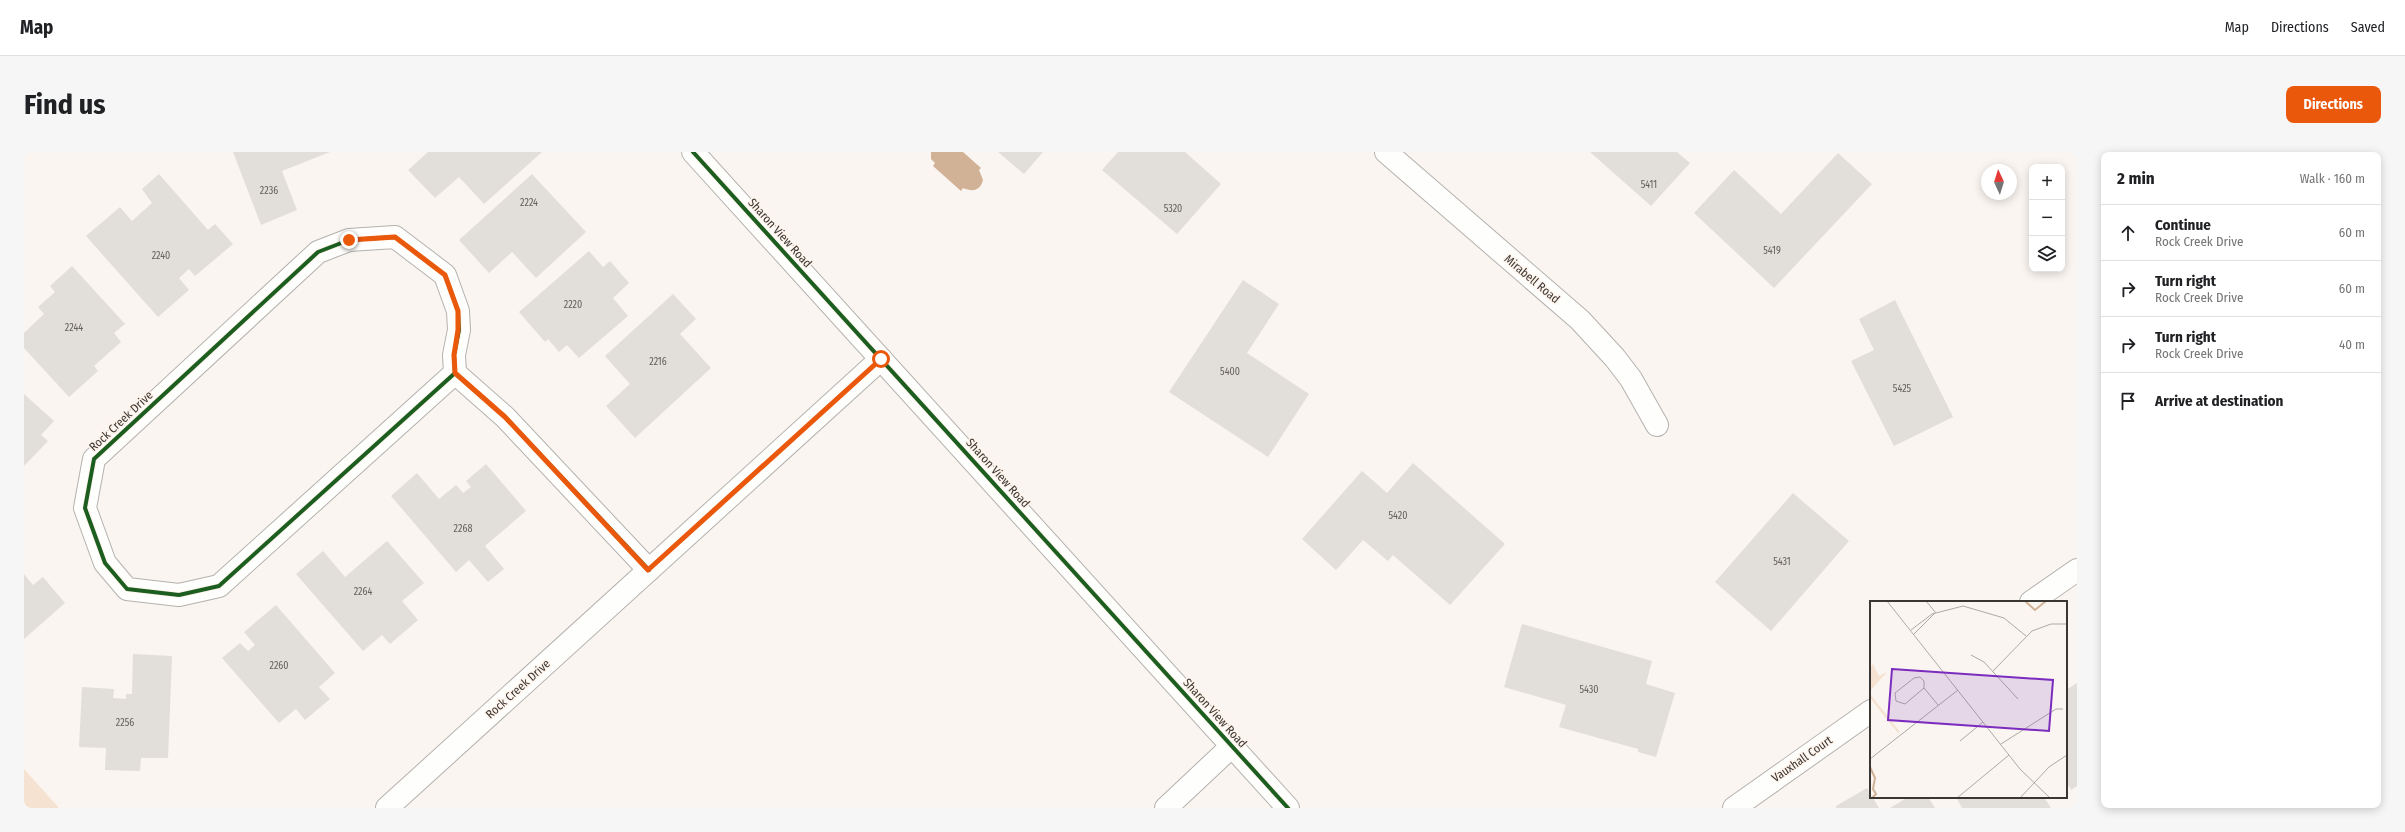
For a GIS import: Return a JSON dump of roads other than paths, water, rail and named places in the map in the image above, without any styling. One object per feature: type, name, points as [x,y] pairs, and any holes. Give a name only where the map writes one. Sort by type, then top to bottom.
[{"type":"street","name":"Sharon View Road","points":[[693,152],[1288,808]]},
{"type":"street","name":"Mirabell Road","points":[[1386,152],[1580,320],[1615,358],[1631,379],[1657,425]]},
{"type":"street","name":"Rock Creek Drive","points":[[395,237],[445,275],[458,311],[458,330],[454,355],[455,373],[219,586],[179,595],[127,589],[104,563],[85,508],[94,459],[318,252],[349,240],[395,237]]},
{"type":"street","name":"Rock Creek Drive","points":[[387,808],[881,359]]},
{"type":"street","points":[[455,373],[505,417],[648,570]]},
{"type":"street","points":[[2032,601],[2077,570]]},
{"type":"street","name":"Vauxhall Court","points":[[1734,808],[1870,712]]},
{"type":"street","points":[[1166,808],[1232,746]]}]
